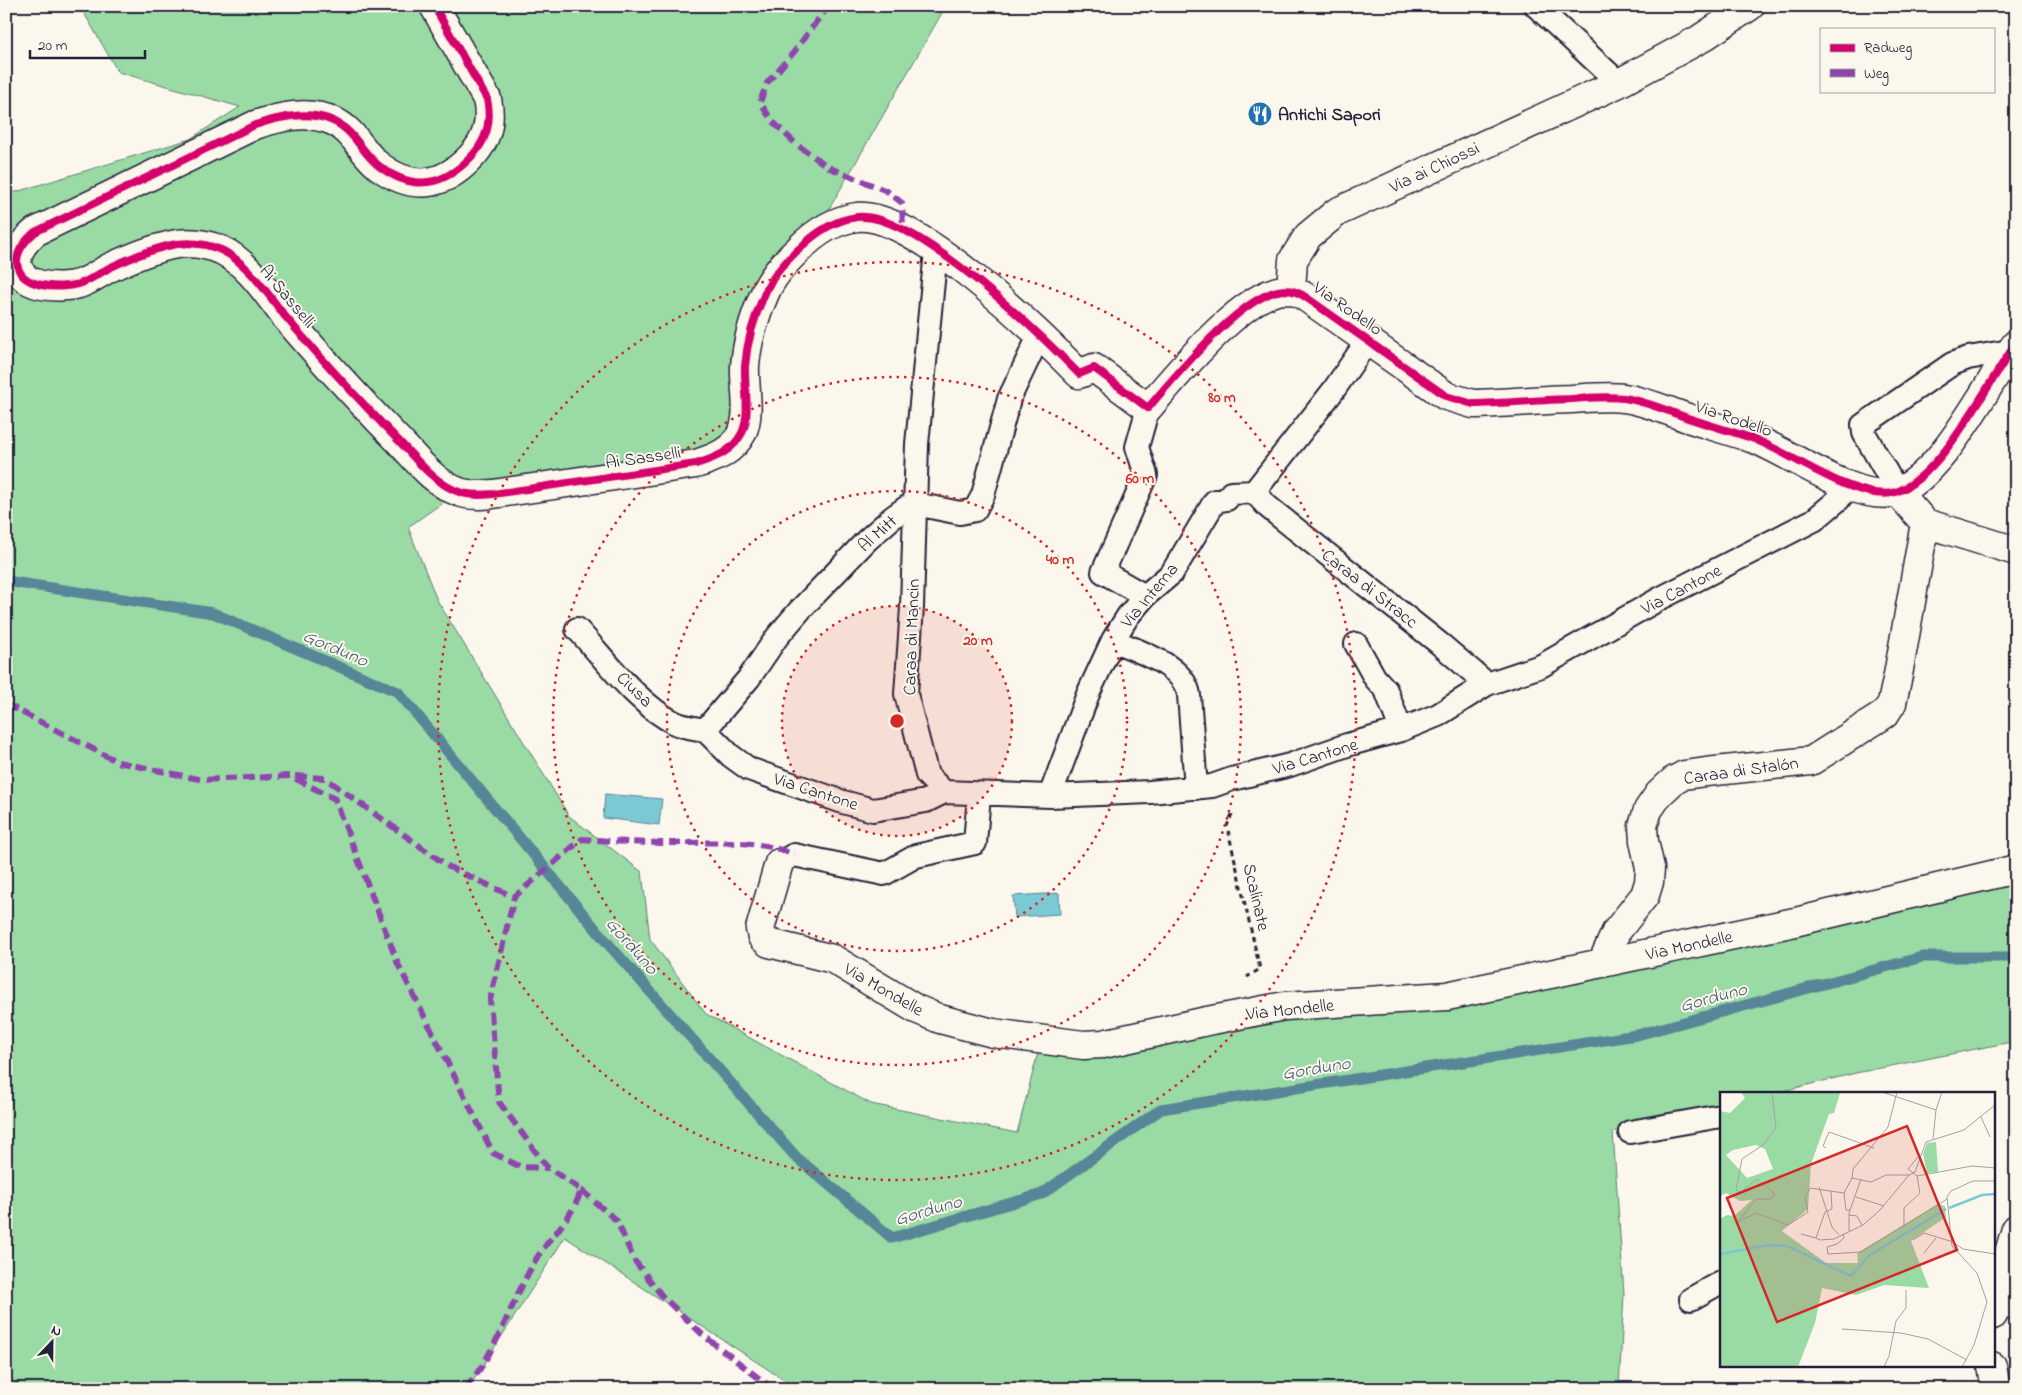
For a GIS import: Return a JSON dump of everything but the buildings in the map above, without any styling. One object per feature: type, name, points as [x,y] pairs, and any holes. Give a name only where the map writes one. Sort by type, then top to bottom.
[{"type":"street","name":"Ai Sasselli","points":[[434,6],[487,99],[490,113],[489,124],[483,143],[470,158],[454,171],[438,180],[422,184],[405,180],[378,165],[354,136],[334,121],[318,116],[277,117],[255,125],[35,232],[26,240],[20,251],[17,261],[19,270],[26,278],[40,286],[60,286],[79,284],[126,260],[176,244],[192,243],[223,251],[240,264],[259,283],[334,375],[432,475],[458,492],[483,495],[696,464],[717,458],[729,449],[743,432],[746,420],[745,367],[749,338],[765,292],[774,277],[814,234],[829,226],[859,217],[884,222],[903,229],[936,251]]},
{"type":"street","name":"Via ai Chiossi","points":[[1290,290],[1293,260],[1308,236],[1336,212],[1619,82],[1700,39],[1750,6]]},
{"type":"street","points":[[936,251],[964,269],[1040,334],[1079,374],[1094,368],[1148,408]]},
{"type":"street","name":"Via Rodello","points":[[1148,408],[1195,352],[1226,323],[1277,291],[1290,290],[1307,298],[1446,396],[1462,402],[1482,404],[1599,397],[1624,398],[1647,403],[1752,438],[1780,450],[1847,486],[1880,495],[1897,492]]},
{"type":"street","points":[[2013,348],[1960,429],[1942,452],[1921,476],[1897,492],[1925,523],[2016,550]]},
{"type":"street","name":"Caraa di Stalón","points":[[1602,963],[1616,932],[1645,895],[1649,882],[1650,868],[1643,826],[1648,810],[1659,794],[1673,781],[1684,775],[1812,761],[1874,723],[1890,708],[1898,675],[1925,523]]},
{"type":"street","name":"Via Mondelle","points":[[779,863],[760,930],[762,937],[769,944],[833,959],[916,1009],[940,1019],[993,1033],[1041,1041],[1084,1045],[1103,1044],[1214,1019],[1285,1006],[1447,996],[1796,922],[2016,869]]},
{"type":"street","points":[[2000,1303],[2016,1229]]},
{"type":"street","points":[[1992,1368],[1996,1389]]},
{"type":"lane","points":[[1536,6],[1619,82]]},
{"type":"lane","name":"Caraa di Mancin","points":[[936,251],[918,444],[906,694],[927,775],[944,792]]},
{"type":"lane","points":[[916,504],[960,513],[974,510],[983,495],[1009,399],[1040,334]]},
{"type":"lane","points":[[1254,492],[1333,391],[1368,340]]},
{"type":"lane","points":[[1897,492],[1864,433],[1863,426],[1952,364],[1968,358],[2013,348]]},
{"type":"lane","points":[[1145,596],[1103,572],[1146,475],[1137,447],[1148,408]]},
{"type":"lane","name":"Via Cantone","points":[[705,730],[731,756],[750,769],[843,802],[874,810],[926,801],[944,792],[979,795],[1050,796],[1212,786],[1232,779],[1290,765],[1347,745],[1401,730],[1438,715],[1487,684],[1541,666],[1661,598],[1814,520],[1839,499],[1847,486]]},
{"type":"lane","name":"Via Interna","points":[[1050,796],[1088,694],[1113,640],[1128,616],[1145,596],[1172,572],[1215,501],[1227,499],[1231,493],[1254,492]]},
{"type":"lane","name":"Caraa di Stracc","points":[[1254,492],[1268,507],[1440,644],[1487,684]]},
{"type":"lane","name":"Al Mitt","points":[[705,730],[749,678],[777,637],[832,576],[893,517],[907,507],[916,504]]},
{"type":"lane","name":"Ciusa","points":[[577,630],[639,696],[664,715],[688,727],[705,730]]},
{"type":"lane","points":[[1113,640],[1162,664],[1184,681],[1189,695],[1196,788]]},
{"type":"lane","points":[[1356,644],[1375,678],[1386,690],[1401,730]]},
{"type":"lane","name":"Via Mondelle","points":[[779,863],[794,855],[884,874],[916,856],[975,842],[979,795]]},
{"type":"lane","points":[[1630,1132],[1720,1116]]},
{"type":"lane","points":[[1691,1299],[1720,1283]]},
{"type":"green space","points":[[80,6],[946,6],[814,235],[784,264],[729,449],[458,492],[408,527],[437,600],[569,816],[642,872],[650,939],[706,1014],[871,1104],[1017,1133],[1041,1041],[1799,936],[2016,884],[2016,1041],[1856,1073],[1779,1092],[1720,1092],[1720,1106],[1613,1132],[1624,1294],[1619,1389],[798,1389],[565,1237],[468,1389],[6,1389],[6,195],[190,139],[240,107],[118,72]]},
{"type":"water","points":[[605,794],[662,799],[659,825],[603,818]]},
{"type":"water","points":[[1059,893],[1060,914],[1015,917],[1013,896]]},
{"type":"waterway","name":"Gorduno","points":[[6,581],[213,613],[398,692],[604,939],[796,1157],[892,1238],[1042,1194],[1161,1109],[1637,1035],[1922,957],[2016,957]]},
{"type":"marked path","points":[[831,6],[822,14],[794,52],[767,83],[760,102],[772,121],[796,144],[830,168],[887,191],[902,203],[903,229]]},
{"type":"marked path","points":[[6,704],[118,762],[203,780],[290,776],[335,799],[398,964],[493,1153],[521,1167],[549,1168]]},
{"type":"marked path","points":[[295,776],[325,778],[449,867],[514,897]]},
{"type":"marked path","points":[[465,1389],[476,1375],[495,1343],[535,1261],[573,1209],[581,1190],[546,1166],[499,1102],[490,1000],[514,897],[582,839],[645,843],[747,844],[779,849],[794,855]]},
{"type":"marked path","points":[[581,1190],[617,1221],[634,1260],[663,1297],[703,1335],[773,1389]]},
{"type":"cycle path","points":[[434,6],[487,99],[489,116],[487,131],[481,145],[470,158],[449,175],[438,180],[426,182],[403,179],[379,166],[347,130],[333,121],[304,115],[274,119],[255,125],[35,232],[19,252],[17,260],[19,270],[24,277],[40,285],[71,286],[87,281],[133,257],[168,246],[194,243],[221,250],[248,270],[326,363],[426,470],[450,488],[476,495],[696,464],[716,457],[728,450],[738,440],[745,426],[747,409],[745,366],[747,347],[754,320],[768,287],[784,264],[812,238],[833,224],[857,217],[881,220],[910,233],[942,253],[1007,305],[1079,374],[1094,368],[1148,408],[1192,358],[1230,320],[1268,294],[1288,290],[1304,296],[1446,396],[1473,404],[1605,397],[1632,399],[1754,439],[1845,484],[1863,491],[1881,494],[1896,492],[1913,483],[1930,468],[1947,449],[2016,344]]},
{"type":"place","name":"Antichi Sapori","points":[[1260,114]]}]
